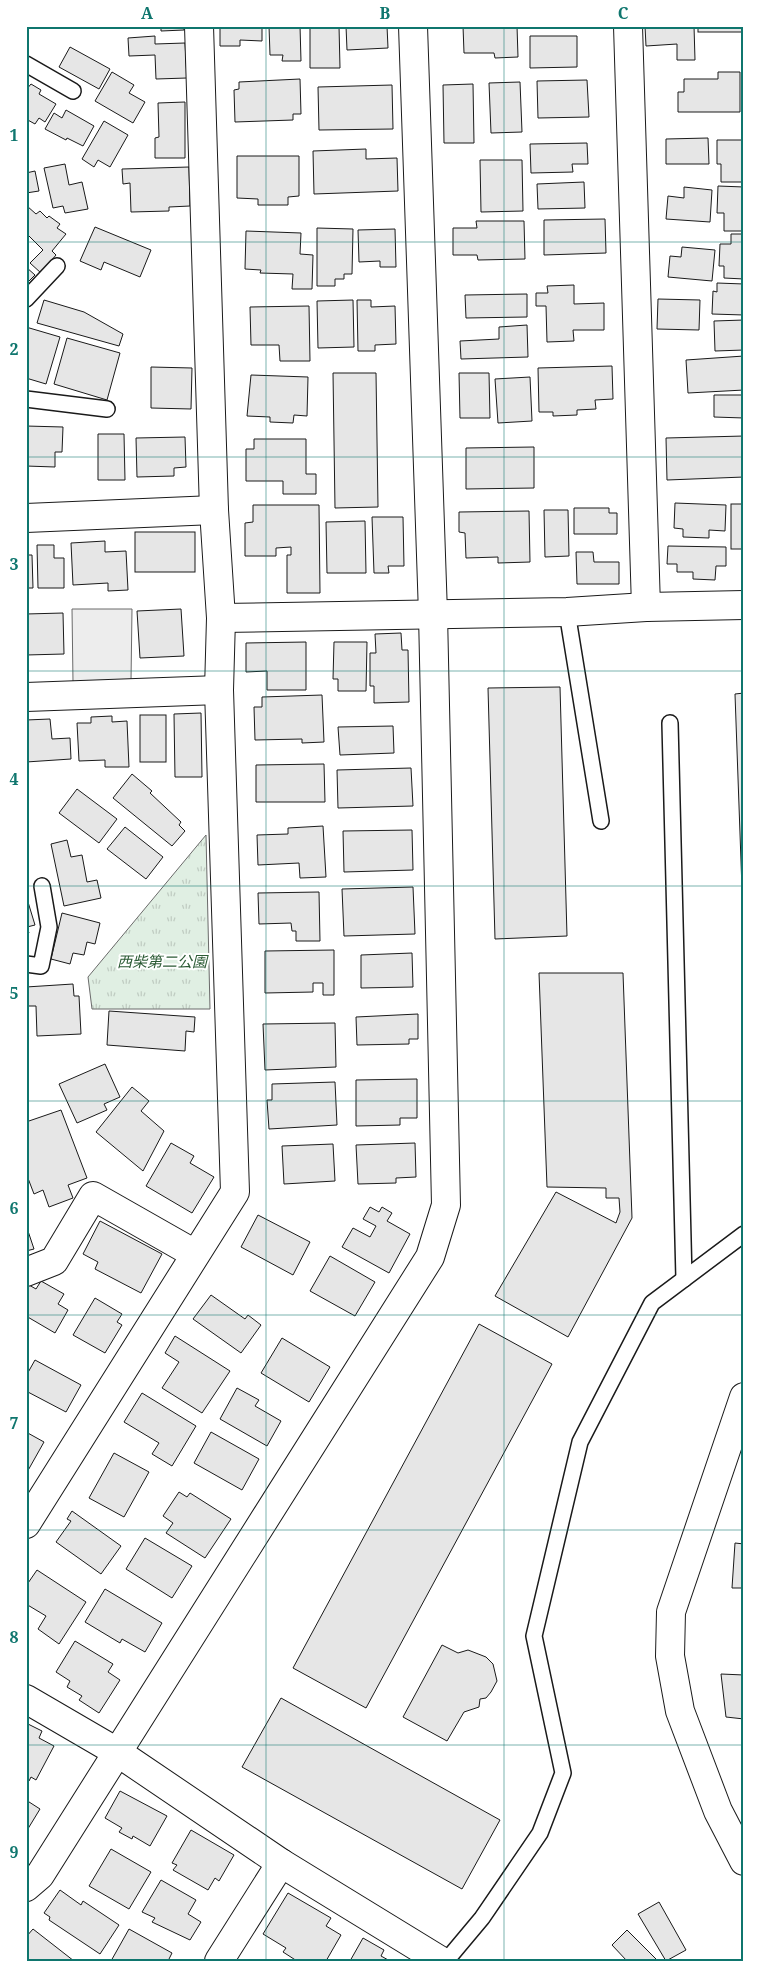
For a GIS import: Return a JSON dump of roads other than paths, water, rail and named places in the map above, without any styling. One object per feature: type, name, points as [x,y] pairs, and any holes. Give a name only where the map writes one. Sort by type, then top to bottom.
[{"type":"street","points":[[26,1524],[235,1192],[219,690],[221,618],[214,510],[199,26]]},
{"type":"street","points":[[26,1887],[40,1875],[430,1257],[446,1205],[433,614],[413,26]]},
{"type":"street","points":[[628,26],[646,607]]},
{"type":"street","points":[[26,518],[214,510]]},
{"type":"street","points":[[221,618],[567,612],[646,607],[744,605]]},
{"type":"street","points":[[26,697],[219,690]]},
{"type":"street","points":[[26,1272],[54,1261],[94,1196],[195,1254]]},
{"type":"street","points":[[744,1397],[671,1612],[670,1656],[680,1710],[718,1811],[744,1860]]},
{"type":"street","points":[[26,1699],[117,1752],[281,1863],[441,1961]]},
{"type":"street","points":[[219,1961],[281,1863]]},
{"type":"lane","points":[[26,64],[73,91]]},
{"type":"lane","points":[[26,299],[57,266]]},
{"type":"lane","points":[[26,399],[107,410]]},
{"type":"lane","points":[[567,612],[601,821]]},
{"type":"lane","points":[[670,723],[684,1279]]},
{"type":"lane","points":[[26,964],[41,966],[49,926],[42,886]]},
{"type":"lane","points":[[446,1961],[482,1918],[540,1833],[564,1773],[534,1636],[580,1442],[652,1304],[744,1234]]},
{"type":"park label","name":"西柴第二公園","points":[[162,962]]}]
